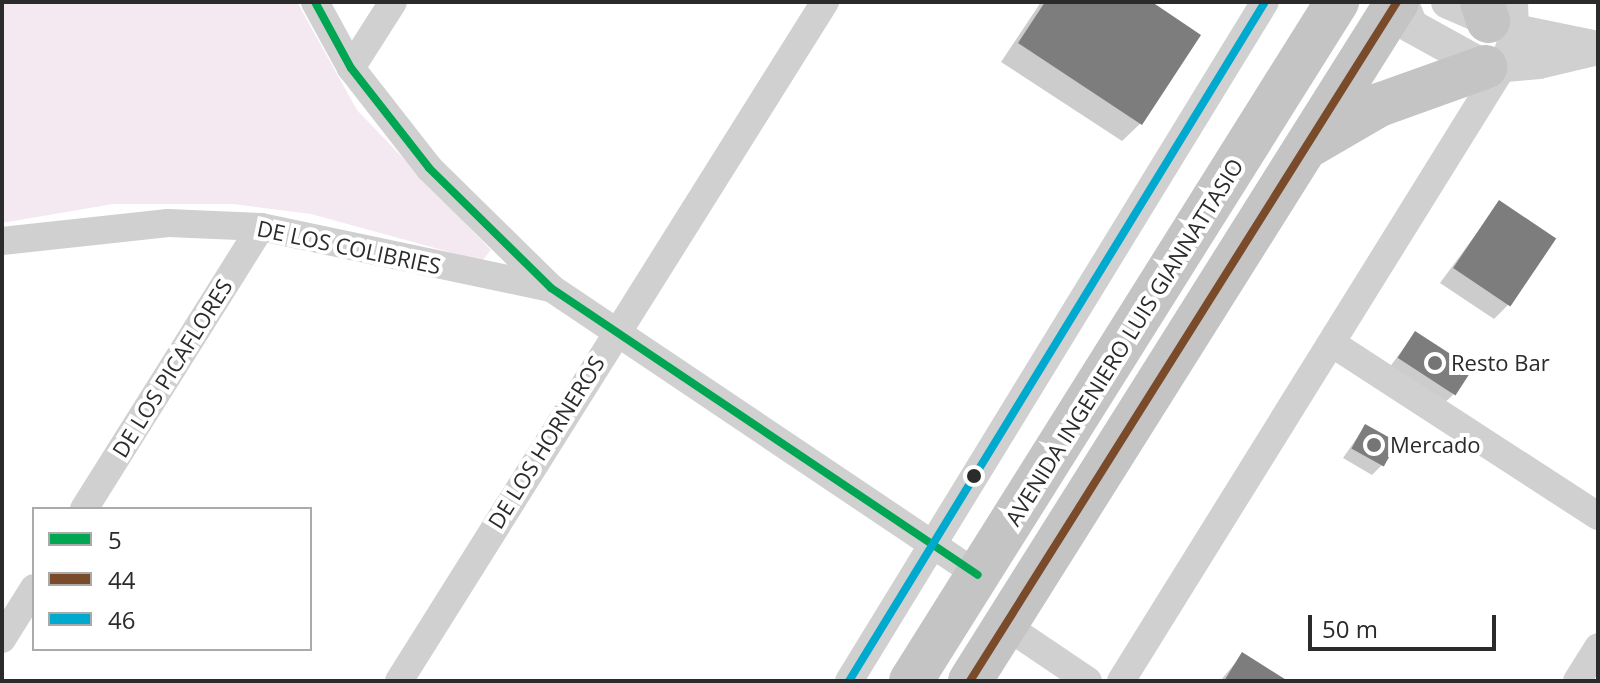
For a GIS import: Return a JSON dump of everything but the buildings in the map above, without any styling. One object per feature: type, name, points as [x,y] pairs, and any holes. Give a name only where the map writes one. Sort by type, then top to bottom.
[{"type":"main road","name":"AVENIDA INGENIERO LUIS GIANNATTASIO","points":[[911,681],[1337,2]]},
{"type":"main road","points":[[970,681],[1303,149],[1399,2]]},
{"type":"main road","points":[[1303,149],[1379,105],[1494,66]]},
{"type":"street","points":[[315,2],[351,68],[429,168],[551,288],[613,333],[978,575]]},
{"type":"street","points":[[351,68],[393,2]]},
{"type":"street","name":"DE LOS HORNEROS","points":[[399,681],[613,333],[825,2]]},
{"type":"street","points":[[849,681],[935,547],[1265,2]]},
{"type":"street","points":[[1399,2],[1411,26],[1494,66],[1597,48]]},
{"type":"street","points":[[1448,2],[1500,14],[1597,48]]},
{"type":"street","points":[[1121,681],[1333,344],[1494,66],[1500,14]]},
{"type":"street","name":"DE LOS COLIBRIES","points":[[2,241],[168,223],[261,227],[551,288]]},
{"type":"street","name":"DE LOS PICAFLORES","points":[[85,507],[261,227]]},
{"type":"street","points":[[1333,344],[1598,516]]},
{"type":"street","points":[[2,639],[32,591]]},
{"type":"street","points":[[1005,625],[1088,681]]},
{"type":"street","points":[[1577,681],[1598,647]]},
{"type":"shaded area","points":[[2,2],[297,2],[357,110],[491,250],[482,261],[311,214],[233,204],[113,204],[2,223]]},
{"type":"transit line","name":"5","points":[[315,2],[351,68],[429,168],[551,288],[978,575]]},
{"type":"transit line","name":"46","points":[[849,681],[1265,2]]},
{"type":"transit line","name":"44","points":[[970,681],[1397,2]]},
{"type":"place","name":"Resto Bar","points":[[1435,363]]},
{"type":"place","name":"Mercado","points":[[1374,445]]}]
